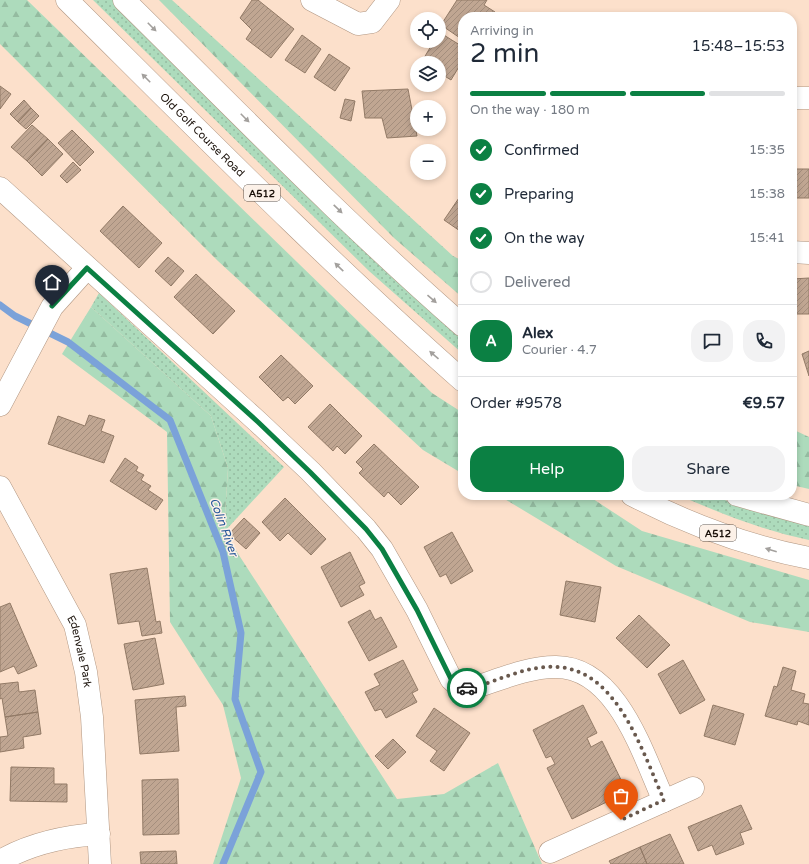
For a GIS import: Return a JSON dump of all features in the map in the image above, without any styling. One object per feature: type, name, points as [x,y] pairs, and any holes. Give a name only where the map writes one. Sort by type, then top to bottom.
[{"type":"main road","name":"Old Golf Course Road","points":[[66,0],[279,209],[401,326],[458,377]]},
{"type":"main road","points":[[124,0],[321,193],[458,322]]},
{"type":"main road","points":[[312,0],[358,24],[372,22],[389,0]]},
{"type":"main road","points":[[797,98],[809,98]]},
{"type":"main road","points":[[0,188],[258,422],[366,529],[382,549],[417,610],[451,679],[458,686],[467,688],[476,687],[530,671],[556,667],[572,670],[587,676],[601,686],[616,702],[627,718],[664,800]]},
{"type":"main road","points":[[797,252],[809,253]]},
{"type":"main road","points":[[0,405],[24,358],[57,300],[87,268]]},
{"type":"main road","name":"Edenvale Park","points":[[0,487],[75,625],[86,672],[92,717],[100,864]]},
{"type":"main road","name":"A512","points":[[642,500],[665,512],[718,533],[779,552],[809,558]]},
{"type":"main road","points":[[755,500],[809,515]]},
{"type":"main road","points":[[550,852],[693,788]]},
{"type":"main road","points":[[0,861],[44,843],[74,836],[99,834]]},
{"type":"green space","points":[[0,0],[27,0],[432,393],[458,410],[458,471],[423,450],[218,261],[0,44]]},
{"type":"green space","points":[[93,0],[114,0],[458,331],[458,350],[369,271]]},
{"type":"green space","points":[[159,0],[172,0],[453,256],[458,258],[458,294],[394,238]]},
{"type":"green space","points":[[99,293],[284,467],[224,532],[228,468],[211,416],[91,307]]},
{"type":"green space","points":[[91,307],[211,416],[228,468],[224,532],[397,799],[444,794],[498,763],[542,864],[213,864],[241,778],[223,705],[170,622],[167,432],[62,354]]},
{"type":"green space","points":[[797,431],[809,437],[809,489],[797,486]]},
{"type":"green space","points":[[506,500],[595,500],[642,531],[809,580],[809,632],[750,622],[616,566]]},
{"type":"green space","points":[[690,500],[725,500],[743,507],[809,526],[809,540],[775,532],[726,515]]},
{"type":"building","points":[[252,0],[258,0],[294,29],[271,58],[246,39],[252,30],[240,18]]},
{"type":"building","points":[[457,0],[487,0],[484,5],[495,12],[458,12],[458,37],[446,28],[446,17]]},
{"type":"building","points":[[302,35],[321,49],[305,73],[285,60]]},
{"type":"building","points":[[446,36],[458,44],[458,68],[451,80],[446,77],[446,56],[425,56],[430,48],[446,48]]},
{"type":"building","points":[[329,54],[350,68],[335,91],[314,77]]},
{"type":"building","points":[[0,86],[11,94],[0,109]]},
{"type":"building","points":[[408,89],[410,100],[410,136],[417,136],[387,138],[382,118],[365,118],[362,91]]},
{"type":"building","points":[[345,99],[355,101],[351,121],[340,118]]},
{"type":"building","points":[[24,100],[31,108],[18,122],[10,114]]},
{"type":"building","points":[[31,108],[39,116],[26,129],[18,122]]},
{"type":"building","points":[[32,125],[48,139],[27,161],[11,147]]},
{"type":"building","points":[[72,130],[94,152],[80,166],[58,143]]},
{"type":"building","points":[[48,139],[63,154],[42,176],[27,161]]},
{"type":"building","points":[[73,162],[81,170],[67,183],[60,176]]},
{"type":"building","points":[[797,169],[809,169],[809,198],[797,198]]},
{"type":"building","points":[[458,199],[458,230],[444,220]]},
{"type":"building","points":[[123,206],[162,243],[139,268],[100,231]]},
{"type":"building","points":[[168,257],[184,271],[171,286],[155,271]]},
{"type":"building","points":[[196,274],[235,311],[213,334],[174,297]]},
{"type":"building","points":[[809,278],[809,314],[797,314],[797,279]]},
{"type":"building","points":[[809,351],[809,376],[802,354]]},
{"type":"building","points":[[281,355],[313,386],[295,404],[288,397],[283,401],[259,377]]},
{"type":"building","points":[[330,404],[362,436],[345,454],[337,446],[333,451],[308,427]]},
{"type":"building","points":[[89,415],[105,420],[101,431],[114,436],[104,463],[48,444],[58,416],[85,426]]},
{"type":"building","points":[[374,444],[419,487],[401,505],[388,492],[384,497],[359,473],[363,469],[356,462]]},
{"type":"building","points":[[125,458],[138,467],[136,471],[144,475],[141,480],[151,486],[148,490],[163,500],[156,510],[110,481]]},
{"type":"building","points":[[285,498],[326,539],[311,555],[288,533],[280,541],[262,522]]},
{"type":"building","points":[[244,518],[260,533],[246,549],[229,534]]},
{"type":"building","points":[[452,532],[473,571],[451,584],[446,574],[440,577],[424,547]]},
{"type":"building","points":[[350,552],[365,583],[359,586],[364,595],[341,607],[321,567]]},
{"type":"building","points":[[147,568],[156,622],[160,621],[162,633],[142,636],[139,621],[118,624],[110,574]]},
{"type":"building","points":[[566,581],[601,587],[595,622],[560,615]]},
{"type":"building","points":[[10,603],[37,666],[18,674],[14,666],[0,672],[0,607]]},
{"type":"building","points":[[370,610],[375,620],[381,617],[397,647],[369,661],[348,622]]},
{"type":"building","points":[[639,615],[670,645],[647,668],[616,638]]},
{"type":"building","points":[[155,638],[164,684],[133,690],[124,644]]},
{"type":"building","points":[[403,660],[418,690],[412,693],[417,702],[386,718],[381,709],[375,711],[365,692],[380,685],[374,674]]},
{"type":"building","points":[[683,660],[705,700],[680,714],[658,674]]},
{"type":"building","points":[[783,667],[796,671],[791,690],[805,694],[803,703],[809,704],[809,725],[798,721],[797,725],[765,716],[774,686],[777,687]]},
{"type":"building","points":[[18,682],[19,692],[35,690],[38,712],[5,717],[2,698],[0,699],[0,684]]},
{"type":"building","points":[[185,696],[186,706],[176,707],[179,751],[140,754],[135,700]]},
{"type":"building","points":[[583,705],[597,733],[587,738],[591,747],[602,741],[627,792],[572,819],[547,768],[555,764],[551,756],[546,758],[533,730]]},
{"type":"building","points":[[713,705],[744,714],[735,745],[704,736]]},
{"type":"building","points":[[434,708],[470,733],[444,771],[430,761],[437,751],[416,736]]},
{"type":"building","points":[[38,712],[41,734],[23,737],[24,748],[0,752],[0,737],[8,736],[5,717]]},
{"type":"building","points":[[393,739],[406,752],[388,769],[375,756]]},
{"type":"building","points":[[11,767],[54,768],[54,784],[67,784],[67,802],[10,801]]},
{"type":"building","points":[[178,779],[179,834],[143,835],[142,780]]},
{"type":"building","points":[[741,805],[752,829],[740,833],[744,844],[716,855],[712,845],[698,851],[688,827]]},
{"type":"building","points":[[670,834],[684,864],[647,864],[640,847]]},
{"type":"building","points":[[640,847],[647,864],[611,864],[609,861]]},
{"type":"building","points":[[176,851],[177,864],[141,864],[140,852]]},
{"type":"waterway","name":"Colin River","points":[[0,305],[15,316],[68,342],[170,420],[223,552],[241,633],[235,699],[261,772],[223,864]]},
{"type":"way so far","points":[[467,688],[476,687],[537,669],[556,667],[572,670],[587,676],[601,686],[616,702],[627,718],[664,800],[621,820]]},
{"type":"route","points":[[52,306],[87,268],[258,422],[366,529],[382,549],[417,610],[451,679],[458,686],[467,688]]}]
